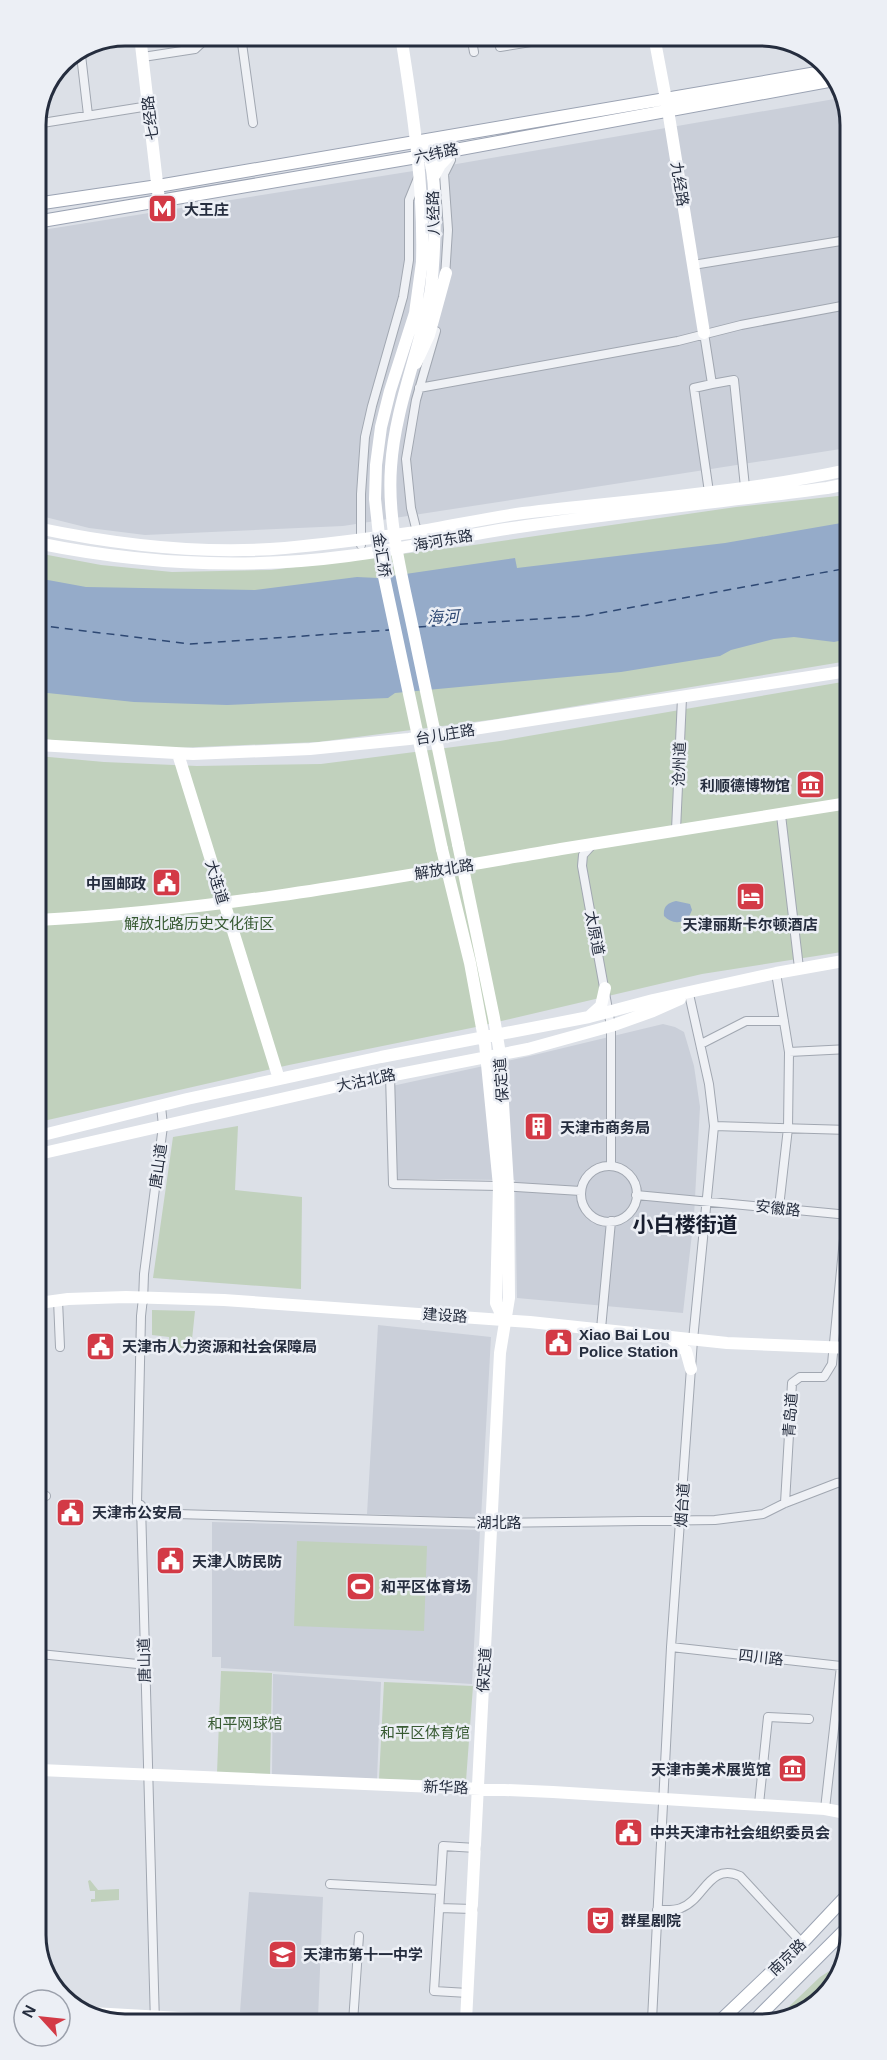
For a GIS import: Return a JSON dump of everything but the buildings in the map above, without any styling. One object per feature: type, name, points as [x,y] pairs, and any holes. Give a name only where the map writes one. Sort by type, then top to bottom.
[{"type":"main road","name":"七经路","points":[[141,46],[159,200]]},
{"type":"main road","points":[[402,46],[416,142],[425,148],[423,156]]},
{"type":"main road","name":"九经路","points":[[656,47],[704,333]]},
{"type":"main road","name":"六纬路","points":[[47,220],[423,156],[819,73]]},
{"type":"main road","name":"六纬路","points":[[47,202],[416,142],[826,81]]},
{"type":"main road","points":[[433,179],[440,165],[456,148]]},
{"type":"main road","name":"八经路","points":[[422,262],[419,175],[423,156]]},
{"type":"main road","name":"八经路","points":[[423,156],[433,179],[436,289]]},
{"type":"main road","name":"金汇桥","points":[[422,262],[414,313],[381,428],[376,465],[375,500],[384,572],[447,868]]},
{"type":"main road","points":[[436,289],[446,273]]},
{"type":"main road","name":"金汇桥","points":[[436,289],[399,408],[392,448],[390,484],[393,523],[458,844]]},
{"type":"main road","name":"海河东路","points":[[47,545],[138,560],[243,565],[285,563],[362,554],[515,514],[709,492],[807,479],[840,472]]},
{"type":"main road","name":"海河东路","points":[[47,530],[148,546],[223,551],[286,548],[360,538],[418,538],[525,526],[840,485]]},
{"type":"main road","name":"台儿庄路","points":[[47,746],[178,754],[310,748],[409,739],[840,672]]},
{"type":"main road","name":"大连道","points":[[178,754],[279,1079]]},
{"type":"main road","name":"解放北路","points":[[47,919],[124,914],[282,896],[840,804]]},
{"type":"main road","points":[[458,844],[470,858],[485,862]]},
{"type":"main road","points":[[458,844],[492,1040],[458,1062]]},
{"type":"main road","points":[[447,868],[486,1008],[475,1030],[460,1043]]},
{"type":"main road","name":"大沽北路","points":[[46,1134],[279,1079],[381,1057],[460,1043],[492,1040],[653,1000],[689,994],[799,968],[840,961]]},
{"type":"main road","points":[[589,1017],[600,1006],[605,988]]},
{"type":"main road","name":"大沽北路","points":[[492,1040],[528,1049],[611,1026],[653,1011],[689,994]]},
{"type":"main road","name":"保定道","points":[[492,1040],[486,1057],[503,1186]]},
{"type":"main road","name":"保定道","points":[[467,2014],[490,1523],[500,1353],[506,1320],[498,1308],[496,1296],[503,1186],[492,1040]]},
{"type":"main road","name":"大沽北路","points":[[46,1152],[390,1075],[486,1057]]},
{"type":"main road","name":"建设路","points":[[46,1302],[143,1298],[224,1300],[506,1320],[727,1343],[840,1347]]},
{"type":"main road","points":[[662,1336],[684,1347],[691,1369]]},
{"type":"main road","name":"新华路","points":[[46,1770],[478,1789],[759,1804],[840,1812]]},
{"type":"main road","points":[[825,1809],[840,1806]]},
{"type":"main road","name":"南京路","points":[[727,2014],[802,1943],[840,1903]]},
{"type":"main road","name":"南京路","points":[[760,2014],[840,1935]]},
{"type":"street","points":[[143,57],[197,46]]},
{"type":"street","points":[[242,46],[253,123]]},
{"type":"street","points":[[473,47],[474,52]]},
{"type":"street","points":[[82,60],[88,115]]},
{"type":"street","points":[[47,122],[149,106]]},
{"type":"street","points":[[418,538],[411,508],[406,459],[419,388],[436,333],[443,297],[448,230],[444,174],[453,158],[473,145]]},
{"type":"street","points":[[362,554],[360,538],[365,436],[404,297],[409,260],[409,200],[419,175]]},
{"type":"street","points":[[693,265],[840,241]]},
{"type":"street","points":[[419,388],[678,341],[704,333],[840,306]]},
{"type":"street","points":[[704,333],[712,384]]},
{"type":"street","points":[[709,492],[694,388],[734,380],[745,487]]},
{"type":"street","name":"沧州道","points":[[676,830],[682,698]]},
{"type":"street","points":[[781,815],[799,968]]},
{"type":"street","name":"太原道","points":[[593,844],[583,855],[582,866],[611,1026],[611,1166]]},
{"type":"street","points":[[776,973],[789,1052],[788,1128],[779,1207]]},
{"type":"street","name":"烟台道","points":[[652,2014],[671,1647],[693,1340],[714,1126],[710,1084],[689,994]]},
{"type":"street","points":[[701,1044],[746,1021],[784,1021]]},
{"type":"street","points":[[789,1052],[840,1049]]},
{"type":"street","points":[[390,1075],[393,1184],[503,1186],[581,1191]]},
{"type":"street","name":"唐山道","points":[[161,1106],[163,1126],[144,1274],[137,1503],[141,1505],[142,1513],[150,1764],[153,1771],[163,1776]]},
{"type":"street","points":[[714,1126],[840,1130]]},
{"type":"street","points":[[611,1166],[628,1174],[634,1182],[636,1196],[632,1208],[626,1215],[612,1221],[600,1220],[591,1216],[581,1200],[581,1191],[588,1175],[595,1169],[611,1166]]},
{"type":"street","name":"安徽路","points":[[636,1196],[840,1214]]},
{"type":"street","points":[[601,1329],[612,1221]]},
{"type":"street","name":"青岛道","points":[[785,1503],[792,1383],[800,1377],[824,1377],[828,1374],[832,1364],[840,1285]]},
{"type":"street","points":[[58,1300],[60,1347]]},
{"type":"street","name":"湖北路","points":[[142,1513],[490,1523],[715,1520],[763,1514],[785,1503],[840,1483]]},
{"type":"street","name":"四川路","points":[[671,1647],[840,1665]]},
{"type":"street","points":[[46,1655],[146,1665]]},
{"type":"street","name":"唐山道","points":[[146,1665],[155,2013]]},
{"type":"street","points":[[825,1809],[840,1707]]},
{"type":"street","points":[[759,1804],[768,1717],[809,1719]]},
{"type":"street","points":[[468,1993],[434,1991],[443,1846],[476,1848]]},
{"type":"street","points":[[657,1910],[682,1908],[714,1878],[723,1873],[732,1873],[740,1876],[802,1943]]},
{"type":"street","points":[[330,1884],[440,1890]]},
{"type":"street","points":[[439,1908],[473,1909]]},
{"type":"street","points":[[354,2013],[359,1936]]},
{"type":"shaded area","points":[[835,99],[840,116],[840,449],[343,526],[145,535],[89,528],[47,517],[47,229],[445,166]]},
{"type":"shaded area","points":[[663,1024],[684,1032],[694,1066],[700,1107],[694,1216],[683,1313],[517,1298],[515,1180],[395,1179],[392,1086]]},
{"type":"shaded area","points":[[378,1325],[491,1337],[481,1518],[367,1514]]},
{"type":"shaded area","points":[[212,1522],[480,1530],[472,1684],[221,1668],[221,1657],[212,1657]]},
{"type":"shaded area","points":[[273,1674],[381,1682],[377,1779],[272,1775]]},
{"type":"shaded area","name":"天津市第十一中学","points":[[249,1892],[323,1897],[318,2013],[240,2012]]},
{"type":"green space","points":[[840,496],[840,662],[497,719],[318,742],[176,748],[80,744],[47,739],[47,555],[101,565],[172,572],[271,570],[467,546],[736,507]]},
{"type":"green space","name":"解放北路历史文化街区","points":[[840,682],[840,952],[702,974],[476,1027],[289,1065],[46,1120],[47,757],[197,766],[321,764],[500,741]]},
{"type":"green space","points":[[238,1126],[235,1190],[302,1197],[301,1289],[153,1278],[173,1137]]},
{"type":"green space","points":[[152,1310],[195,1311],[191,1349],[170,1347],[169,1337],[152,1335]]},
{"type":"green space","name":"和平区体育场","points":[[297,1541],[427,1546],[424,1631],[294,1626]]},
{"type":"green space","name":"和平网球馆","points":[[221,1671],[272,1673],[270,1775],[217,1773]]},
{"type":"green space","name":"和平区体育馆","points":[[384,1682],[473,1686],[466,1781],[379,1779]]},
{"type":"green space","points":[[90,1880],[98,1890],[119,1889],[119,1900],[91,1902],[91,1899],[95,1899],[95,1891],[90,1891],[88,1881]]},
{"type":"green space","points":[[831,1970],[809,1997],[786,2009],[820,1977]]},
{"type":"water","name":"海河","points":[[840,523],[840,641],[794,637],[774,639],[731,650],[720,656],[621,672],[395,693],[388,698],[227,705],[134,702],[47,693],[47,580],[86,587],[255,590],[357,577],[378,578],[515,558],[517,568],[725,543]]},
{"type":"water","points":[[676,901],[690,904],[692,910],[688,919],[675,922],[664,916],[666,906]]},
{"type":"ferry route","points":[[418,627],[584,616],[840,569]]},
{"type":"ferry route","points":[[47,626],[190,644],[389,630]]},
{"type":"place","name":"大王庄","points":[[163,209]]},
{"type":"place","name":"利顺德博物馆","points":[[811,785]]},
{"type":"place","name":"中国邮政","points":[[167,883]]},
{"type":"place","name":"天津丽斯卡尔顿酒店","points":[[750,897]]},
{"type":"place","name":"天津市商务局","points":[[539,1127]]},
{"type":"place","name":"Xiao Bai Lou Police Station","points":[[558,1343]]},
{"type":"place","name":"天津市人力资源和社会保障局","points":[[101,1346]]},
{"type":"place","name":"天津市公安局","points":[[71,1512]]},
{"type":"place","name":"天津人防民防","points":[[171,1561]]},
{"type":"place","name":"和平区体育场","points":[[360,1586]]},
{"type":"place","name":"天津市美术展览馆","points":[[792,1769]]},
{"type":"place","name":"中共天津市社会组织委员会","points":[[629,1832]]},
{"type":"place","name":"群星剧院","points":[[600,1920]]},
{"type":"place","name":"天津市第十一中学","points":[[282,1954]]},
{"type":"district","name":"小白楼街道","points":[[685,1224]]}]
